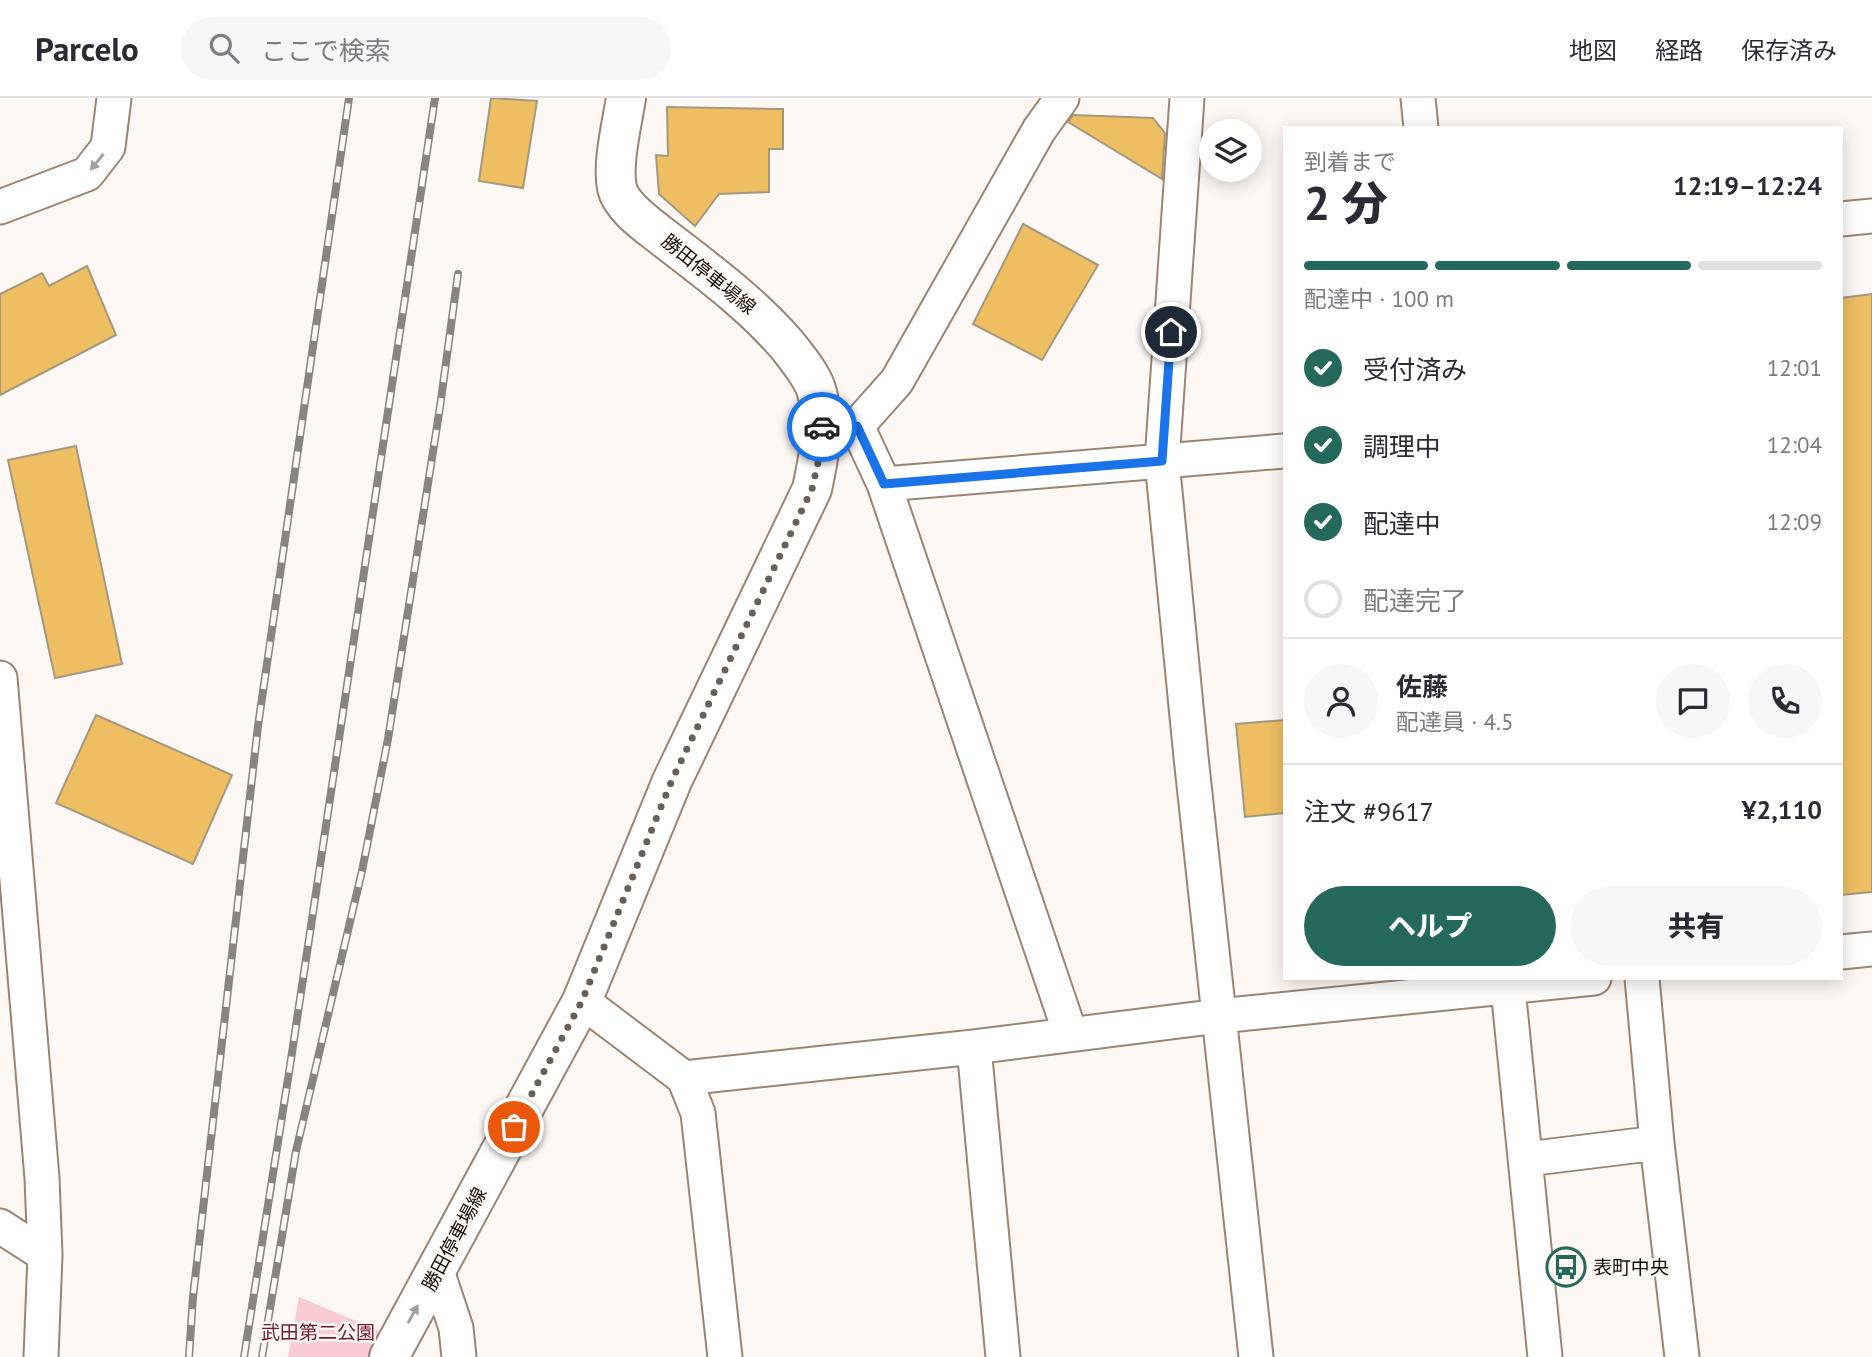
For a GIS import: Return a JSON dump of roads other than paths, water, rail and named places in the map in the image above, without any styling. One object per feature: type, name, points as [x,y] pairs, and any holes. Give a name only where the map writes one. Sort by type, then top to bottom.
[{"type":"main road","name":"勝田停車場線","points":[[389,1357],[582,1001],[672,780],[812,489],[820,454],[839,426],[804,366],[778,335],[745,301],[629,208],[617,190],[616,170],[626,98]]},
{"type":"street","points":[[0,207],[87,174],[108,146],[114,98]]},
{"type":"street","points":[[1062,98],[1039,130],[897,381],[839,426],[884,484],[1070,1033]]},
{"type":"street","points":[[1186,98],[1162,461],[1256,1357]]},
{"type":"street","points":[[1418,98],[1421,126]]},
{"type":"street","points":[[1843,219],[1872,216]]},
{"type":"street","points":[[884,484],[1283,451]]},
{"type":"street","points":[[0,678],[5,806],[42,1178],[45,1255],[41,1357]]},
{"type":"street","points":[[1843,952],[1872,948]]},
{"type":"street","points":[[684,1078],[974,1047],[1070,1033],[1507,983],[1559,980]]},
{"type":"street","points":[[1642,980],[1657,1143],[1682,1357]]},
{"type":"street","points":[[1507,983],[1527,1159],[1545,1357]]},
{"type":"street","points":[[582,1001],[684,1078],[698,1113],[725,1357]]},
{"type":"street","points":[[974,1047],[1003,1357]]},
{"type":"street","points":[[1527,1159],[1657,1143]]},
{"type":"street","points":[[0,1226],[45,1255]]},
{"type":"street","points":[[437,1271],[456,1328],[459,1357]]},
{"type":"railway","points":[[189,1357],[193,1297],[258,726],[349,98]]},
{"type":"railway","points":[[244,1357],[435,98]]},
{"type":"railway","points":[[262,1357],[296,1151],[362,871],[388,739],[458,274]]},
{"type":"place","name":"表町中央","points":[[1566,1267]]},
{"type":"park label","name":"武田第二公園","points":[[318,1332]]}]
